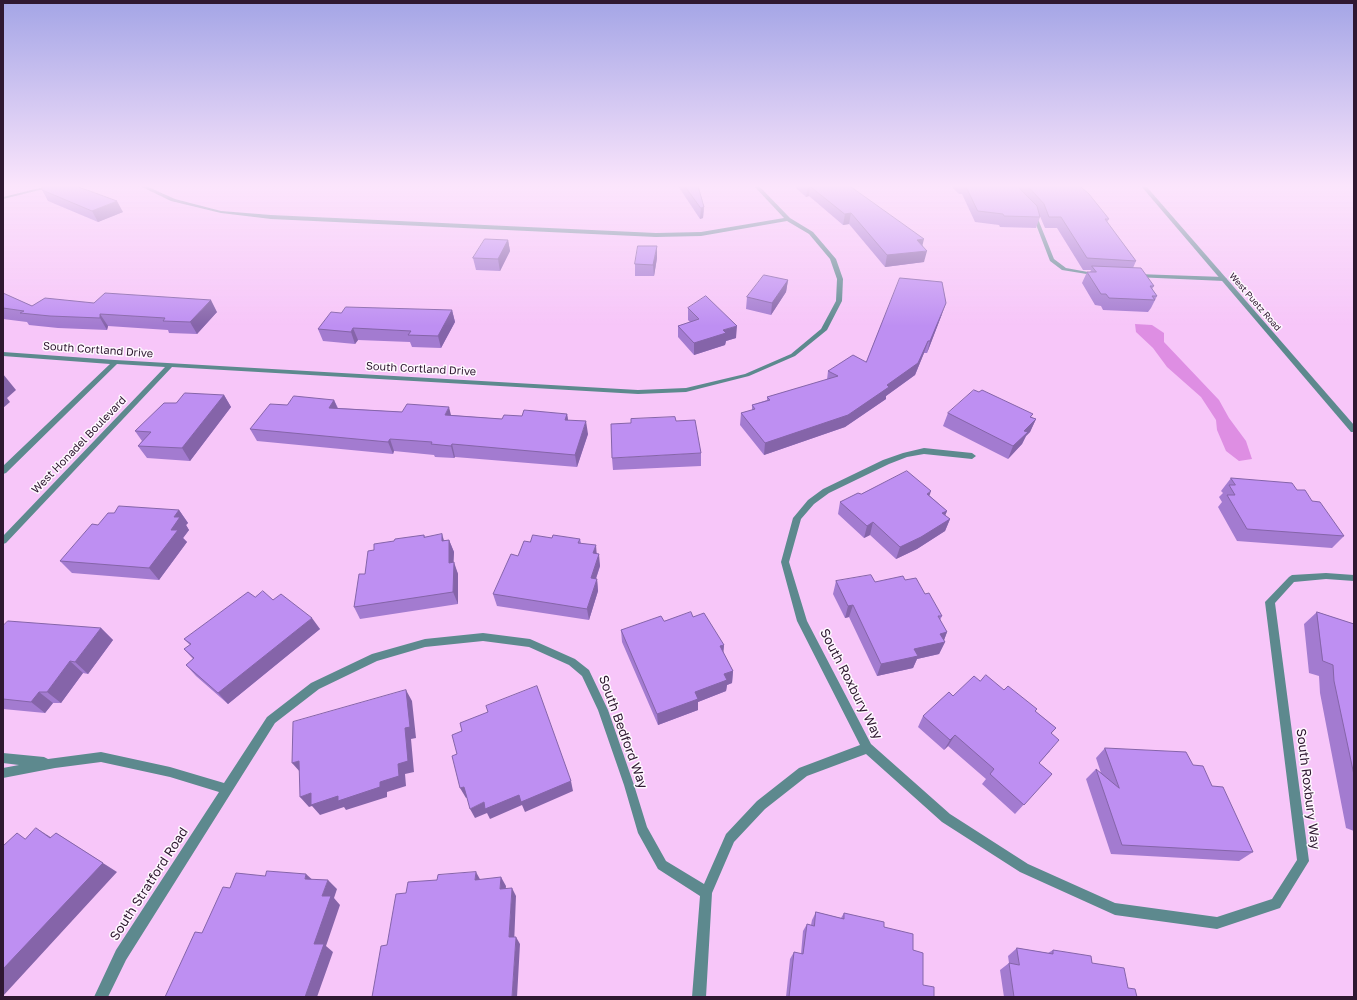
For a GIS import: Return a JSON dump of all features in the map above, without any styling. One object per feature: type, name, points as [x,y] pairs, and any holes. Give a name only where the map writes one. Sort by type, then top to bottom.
[{"type":"street","points":[[606,233],[656,235],[708,233]]},
{"type":"street","name":"South Cortland Drive","points":[[3,354],[115,362],[638,392],[686,390],[747,375],[793,355],[824,330],[839,301],[840,279],[833,259],[810,233]]},
{"type":"street","points":[[1042,233],[1052,260],[1064,269],[1091,275],[1107,275]]},
{"type":"street","name":"West Puetz Road","points":[[1184,233],[1354,430]]},
{"type":"street","points":[[1130,276],[1224,279]]},
{"type":"street","points":[[3,470],[115,362]]},
{"type":"street","name":"West Honadel Boulevard","points":[[4,539],[170,364]]},
{"type":"street","name":"South Roxbury Way","points":[[972,456],[924,451],[906,454],[826,491],[811,502],[797,518],[785,562],[802,621],[867,748],[946,818],[1024,868],[1115,909],[1217,923],[1276,904],[1303,860],[1270,602],[1292,579],[1326,576],[1354,578]]},
{"type":"street","name":"South Bedford Way","points":[[226,789],[271,720],[322,682],[375,657],[425,643],[483,637],[530,643],[572,662],[586,673],[603,710],[629,785],[642,829],[662,865],[706,893]]},
{"type":"street","points":[[700,997],[706,893],[730,838],[761,805],[803,772],[867,748]]},
{"type":"street","points":[[3,773],[55,762],[101,757],[170,772],[226,789]]},
{"type":"street","points":[[3,758],[55,762]]},
{"type":"street","name":"South Stratford Road","points":[[101,997],[121,955],[189,851],[226,789]]},
{"type":"shaded area","points":[[1135,324],[1152,325],[1164,333],[1164,342],[1219,400],[1229,418],[1246,441],[1252,459],[1239,461],[1226,451],[1217,430],[1216,420],[1201,397],[1167,367],[1153,348],[1136,332]]},
{"type":"building","points":[[868,233],[915,233],[924,239],[917,240],[927,251],[887,255]]},
{"type":"building","points":[[1071,233],[1115,233],[1136,261],[1087,258]]},
{"type":"building","points":[[485,239],[508,240],[498,259],[473,258]]},
{"type":"building","points":[[638,246],[657,246],[653,265],[635,264]]},
{"type":"building","points":[[1092,266],[1141,268],[1154,286],[1150,286],[1157,296],[1152,296],[1155,300],[1109,298],[1106,294],[1101,294],[1087,272],[1096,272]]},
{"type":"building","points":[[764,275],[788,280],[772,303],[747,297]]},
{"type":"building","points":[[900,278],[942,282],[946,303],[930,341],[928,341],[918,363],[887,385],[889,387],[848,415],[765,443],[741,413],[755,409],[752,405],[770,400],[767,397],[838,376],[828,371],[853,355],[866,362]]},
{"type":"building","points":[[3,293],[32,306],[45,298],[94,303],[105,293],[211,300],[190,322],[163,321],[165,318],[100,314],[100,318],[20,313],[24,311],[3,308]]},
{"type":"building","points":[[706,296],[737,326],[723,330],[726,333],[694,343],[678,326],[699,319],[688,308]]},
{"type":"building","points":[[346,307],[452,310],[438,336],[408,335],[411,331],[353,328],[351,332],[318,329],[331,312],[341,313]]},
{"type":"building","points":[[974,390],[979,392],[982,390],[1033,414],[1030,417],[1036,419],[1024,431],[1028,432],[1013,446],[948,413]]},
{"type":"building","points":[[185,393],[224,395],[182,448],[138,446],[151,432],[135,431],[164,403],[176,403]]},
{"type":"building","points":[[294,396],[334,400],[329,408],[402,412],[407,404],[449,407],[445,415],[502,419],[504,415],[522,416],[524,410],[567,414],[565,420],[586,421],[575,455],[452,444],[451,446],[431,444],[432,442],[390,439],[388,442],[250,429],[270,404],[287,405]]},
{"type":"building","points":[[675,417],[676,421],[695,420],[701,453],[612,458],[611,424],[631,423],[631,419]]},
{"type":"building","points":[[907,471],[931,491],[927,494],[947,511],[942,513],[950,519],[921,537],[900,547],[873,522],[867,526],[840,502],[858,493],[861,494]]},
{"type":"building","points":[[1231,478],[1292,483],[1297,490],[1305,490],[1312,501],[1320,502],[1344,536],[1247,529],[1227,495],[1235,495],[1229,485],[1235,485]]},
{"type":"building","points":[[119,506],[179,510],[174,517],[180,517],[171,530],[178,530],[149,568],[60,561],[92,524],[98,525],[108,513],[114,513]]},
{"type":"building","points":[[442,534],[442,541],[449,540],[449,563],[454,562],[453,592],[354,607],[359,574],[365,574],[368,551],[374,550],[374,544],[394,541],[395,539]]},
{"type":"building","points":[[533,535],[552,538],[553,535],[580,539],[578,543],[596,545],[593,553],[599,554],[591,578],[597,579],[587,609],[493,594],[511,554],[518,556],[524,541],[530,542]]},
{"type":"building","points":[[871,575],[875,582],[903,576],[905,580],[916,578],[925,594],[929,593],[942,616],[938,616],[947,632],[940,634],[945,642],[914,649],[918,656],[881,664],[853,605],[848,606],[836,581]]},
{"type":"building","points":[[263,591],[273,600],[281,594],[312,618],[218,693],[186,665],[194,658],[184,649],[191,644],[184,639],[248,592],[255,597]]},
{"type":"building","points":[[691,612],[693,617],[704,613],[724,645],[720,646],[733,671],[724,674],[727,680],[695,692],[698,699],[657,714],[621,630],[661,616],[664,621]]},
{"type":"building","points":[[1317,612],[1354,624],[1354,775],[1334,681],[1333,665],[1323,661]]},
{"type":"building","points":[[8,621],[101,628],[75,662],[70,661],[47,692],[39,692],[31,702],[3,699],[3,626]]},
{"type":"building","points":[[986,675],[1004,690],[1008,686],[1037,709],[1035,711],[1056,728],[1051,733],[1059,740],[1039,763],[1052,774],[1024,805],[990,774],[994,769],[955,735],[950,740],[923,716],[949,692],[953,696],[974,676],[980,681]]},
{"type":"building","points":[[537,686],[571,781],[521,802],[519,795],[485,809],[484,802],[470,809],[464,787],[460,788],[452,756],[457,754],[452,735],[462,731],[460,723],[488,712],[486,706]]},
{"type":"building","points":[[406,690],[410,727],[405,728],[408,761],[398,764],[399,776],[380,782],[380,787],[338,801],[338,796],[311,805],[311,793],[300,797],[299,761],[292,763],[293,722]]},
{"type":"building","points":[[1105,748],[1186,752],[1193,765],[1203,766],[1212,786],[1223,787],[1253,852],[1122,845],[1096,769],[1119,788]]},
{"type":"building","points":[[36,828],[50,838],[56,833],[103,863],[3,969],[3,846],[17,833],[25,839]]},
{"type":"building","points":[[267,871],[306,874],[305,879],[328,880],[322,896],[331,896],[314,944],[324,944],[305,997],[165,997],[195,932],[202,933],[223,887],[230,888],[236,873],[265,876]]},
{"type":"building","points":[[476,872],[475,880],[501,877],[500,889],[512,888],[509,937],[516,937],[512,997],[372,997],[381,946],[387,945],[396,894],[406,893],[408,882],[437,880],[438,875]]},
{"type":"building","points":[[816,912],[844,919],[844,913],[884,922],[884,927],[913,934],[913,950],[923,953],[923,985],[934,987],[934,997],[789,997],[794,952],[803,954],[807,924],[814,926]]},
{"type":"building","points":[[1017,948],[1053,954],[1053,950],[1091,956],[1092,963],[1124,968],[1128,988],[1135,989],[1137,997],[1014,997],[1009,963],[1019,965]]}]
